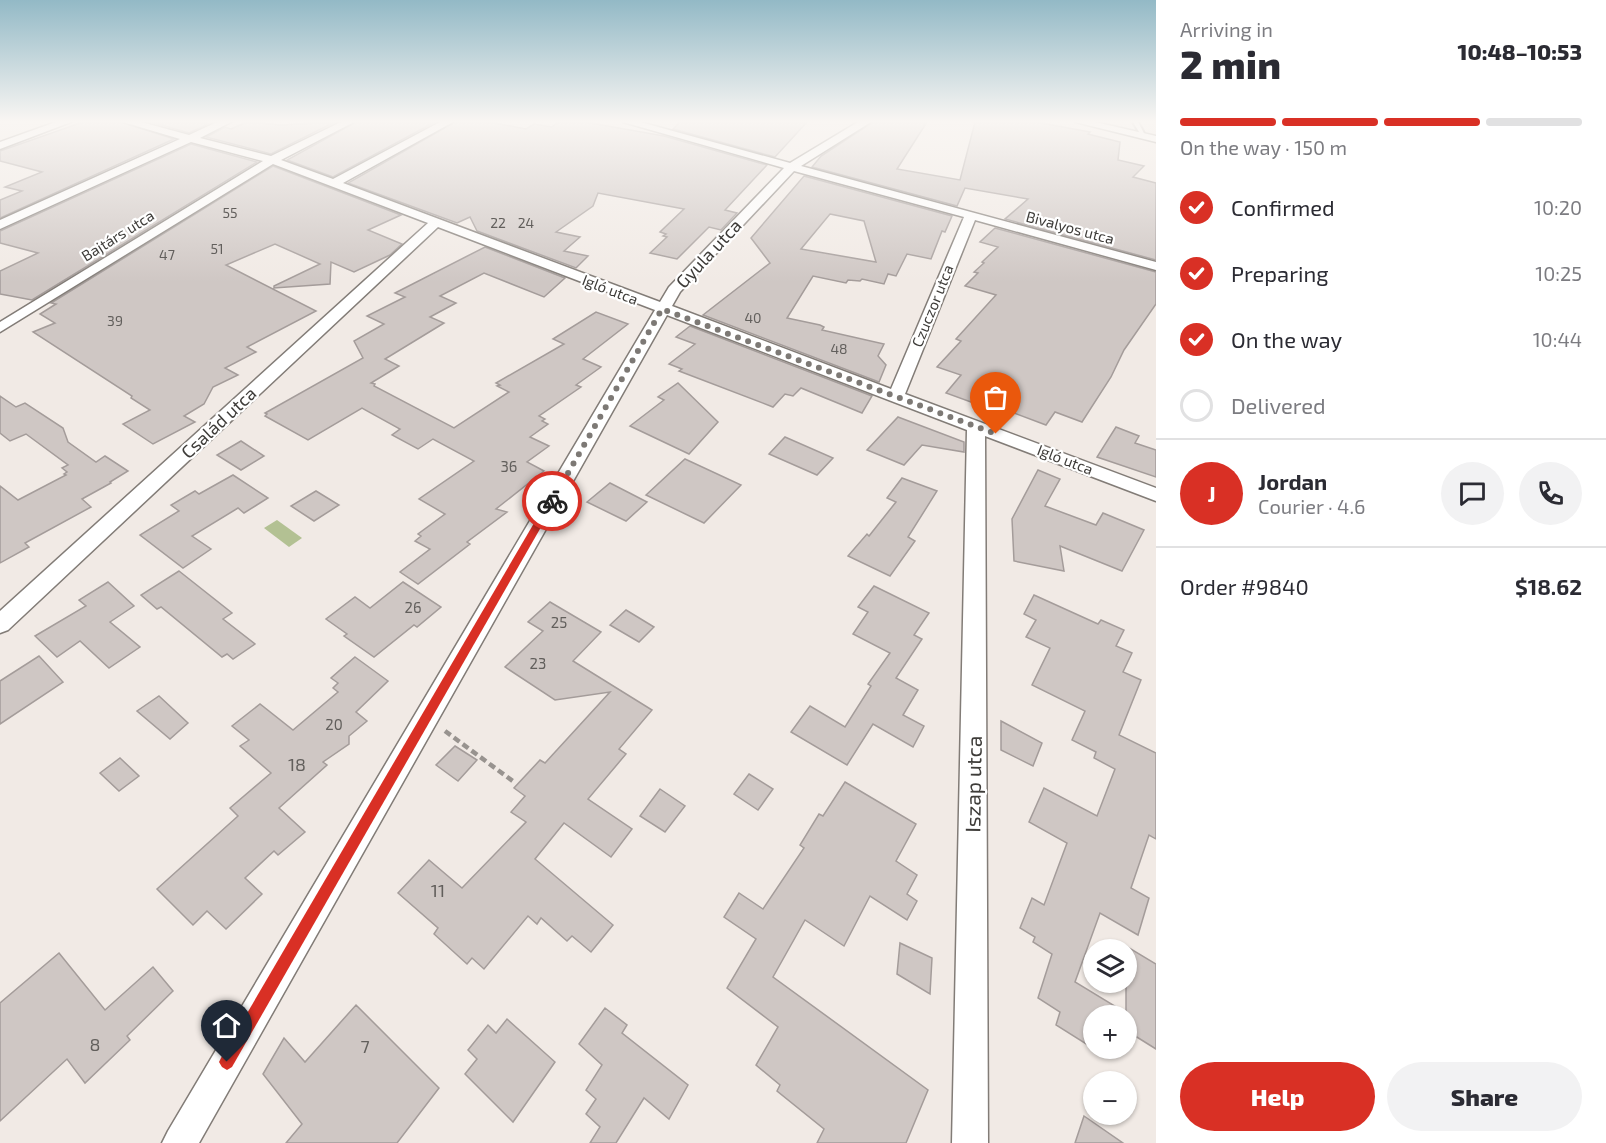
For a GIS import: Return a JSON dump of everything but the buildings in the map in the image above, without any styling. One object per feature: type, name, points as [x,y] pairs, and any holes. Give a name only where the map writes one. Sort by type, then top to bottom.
[{"type":"street","points":[[0,225],[109,175]]},
{"type":"street","name":"Bajtárs utca","points":[[0,328],[246,175]]},
{"type":"street","name":"Igló utca","points":[[315,175],[1156,495]]},
{"type":"street","points":[[335,183],[349,175]]},
{"type":"street","name":"Gyula utca","points":[[180,1143],[662,309],[674,290],[783,175]]},
{"type":"street","name":"Bivalyos utca","points":[[821,175],[1156,266]]},
{"type":"street","name":"Czuczor utca","points":[[896,396],[970,217]]},
{"type":"street","name":"Család utca","points":[[0,624],[437,222]]},
{"type":"street","points":[[0,310],[19,316]]},
{"type":"street","name":"Iszap utca","points":[[970,1143],[976,426]]},
{"type":"path","points":[[426,718],[514,782]]},
{"type":"shaded area","points":[[277,520],[302,538],[289,547],[264,528]]},
{"type":"way so far","points":[[552,501],[662,309],[996,434]]},
{"type":"route","points":[[227,1062],[552,501]]}]
